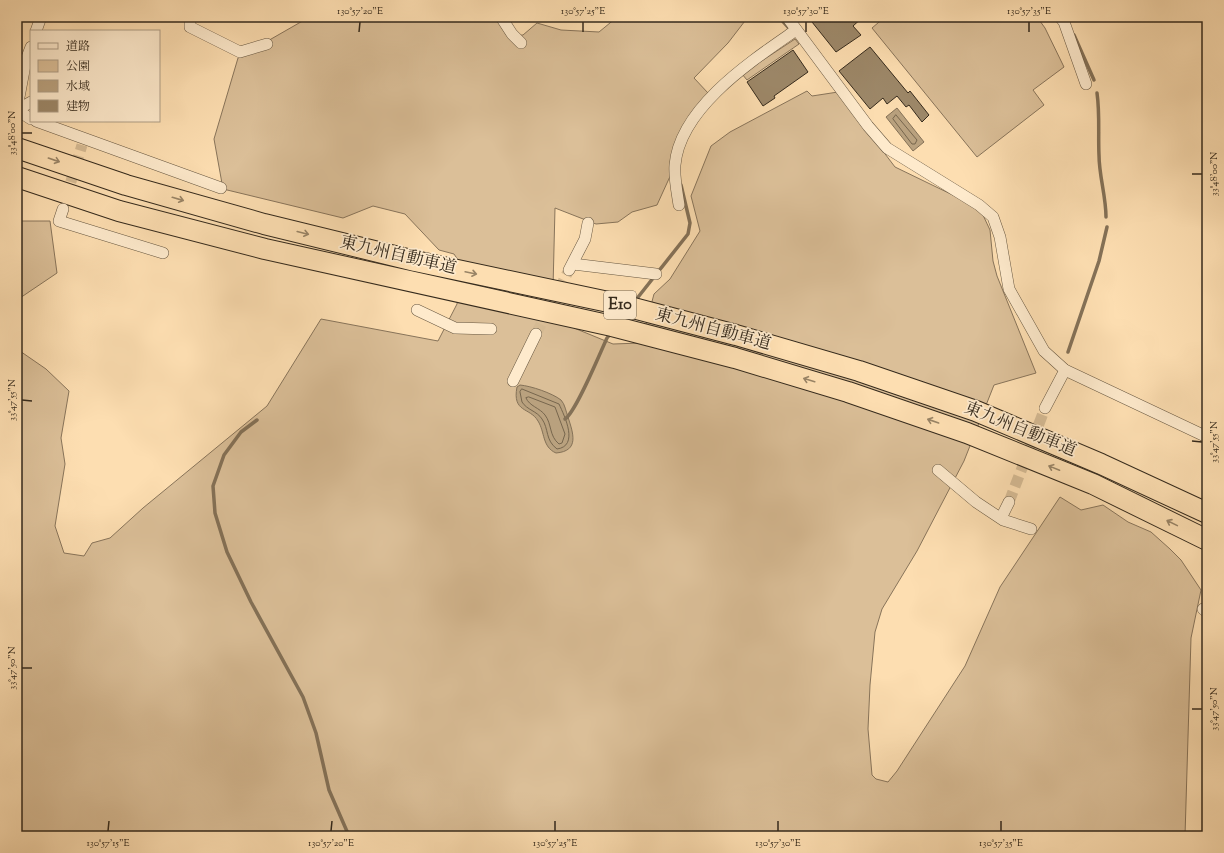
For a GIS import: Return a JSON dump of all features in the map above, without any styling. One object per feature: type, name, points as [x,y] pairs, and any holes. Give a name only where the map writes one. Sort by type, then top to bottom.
[{"type":"highway","name":"東九州自動車道","points":[[17,148],[126,185],[264,224],[415,261],[618,304],[736,335],[859,371],[976,411],[1101,464],[1207,512]]},
{"type":"highway","name":"東九州自動車道","points":[[17,177],[119,211],[265,249],[612,326],[734,358],[848,392],[967,433],[1078,478],[1207,540]]},
{"type":"street","points":[[36,30],[41,17]]},
{"type":"street","points":[[190,17],[190,27],[240,52],[268,44]]},
{"type":"street","points":[[500,17],[512,34],[521,43]]},
{"type":"street","points":[[787,17],[868,126],[888,148],[979,205],[993,217],[1000,236],[1009,289],[1044,351],[1065,370],[1207,437]]},
{"type":"street","points":[[1060,17],[1064,22],[1086,84]]},
{"type":"street","points":[[679,205],[675,177],[675,164],[684,137],[698,114],[724,83],[796,30]]},
{"type":"street","points":[[17,109],[26,60],[30,50]]},
{"type":"street","points":[[17,109],[30,102]]},
{"type":"street","points":[[17,109],[30,118]]},
{"type":"street","points":[[38,122],[84,142],[221,188]]},
{"type":"street","points":[[63,209],[59,221],[163,253]]},
{"type":"street","points":[[588,223],[585,239],[571,267],[656,274]]},
{"type":"street","points":[[417,310],[455,328],[491,329]]},
{"type":"street","points":[[513,381],[536,334]]},
{"type":"street","points":[[1045,408],[1065,370]]},
{"type":"street","points":[[938,470],[976,502],[1001,518],[1031,529]]},
{"type":"street","points":[[1001,518],[1009,502]]},
{"type":"green space","points":[[324,17],[495,17],[507,36],[523,35],[537,23],[561,30],[599,32],[616,18],[615,17],[748,17],[728,43],[694,78],[708,93],[657,205],[632,212],[618,222],[596,224],[555,208],[553,288],[555,299],[562,315],[574,328],[613,344],[641,343],[654,294],[670,279],[700,231],[691,196],[711,146],[730,132],[807,91],[812,96],[838,92],[895,167],[961,199],[982,213],[990,230],[993,261],[997,276],[1036,373],[994,385],[964,461],[917,551],[882,609],[875,632],[870,685],[868,729],[872,775],[876,779],[888,782],[897,771],[965,666],[1000,587],[1060,497],[1081,510],[1103,505],[1128,522],[1151,532],[1181,560],[1201,590],[1191,638],[1185,836],[17,836],[17,349],[46,369],[69,391],[61,438],[65,464],[55,526],[64,553],[84,556],[92,543],[110,538],[143,508],[267,406],[321,319],[438,341],[457,304],[462,266],[454,254],[439,250],[405,214],[373,206],[343,218],[223,189],[214,139],[238,58],[306,19]]},
{"type":"green space","points":[[885,17],[1037,17],[1045,28],[1064,67],[1033,90],[1044,105],[977,157],[872,28]]},
{"type":"green space","points":[[795,39],[799,44],[747,80],[742,74]]},
{"type":"green space","points":[[17,221],[50,221],[57,273],[17,300]]},
{"type":"water","points":[[897,108],[924,142],[913,151],[886,117]]},
{"type":"water","points":[[520,385],[547,392],[561,400],[573,435],[572,445],[569,449],[564,452],[556,453],[548,447],[538,421],[531,413],[519,405],[517,401],[517,387]]},
{"type":"building","points":[[808,17],[863,17],[853,26],[861,35],[836,52]]},
{"type":"building","points":[[870,47],[908,93],[910,91],[929,115],[922,122],[909,105],[906,107],[897,96],[887,104],[883,98],[870,109],[839,71]]},
{"type":"building","points":[[793,50],[808,72],[774,96],[775,98],[763,106],[747,82]]},
{"type":"waterway","points":[[779,17],[788,27]]},
{"type":"waterway","points":[[1074,35],[1094,80]]},
{"type":"waterway","points":[[1097,93],[1099,163],[1106,217]]},
{"type":"waterway","points":[[635,301],[688,234],[690,223],[681,185]]},
{"type":"waterway","points":[[1068,352],[1099,261],[1107,227]]},
{"type":"waterway","points":[[565,419],[575,406],[588,382],[607,338],[612,332]]},
{"type":"waterway","points":[[257,420],[241,432],[224,455],[213,486],[215,513],[227,552],[251,602],[303,697],[316,733],[329,790],[349,836]]},
{"type":"tunnel","points":[[66,198],[82,145]]},
{"type":"tunnel","points":[[536,334],[569,270]]},
{"type":"tunnel","points":[[1009,502],[1045,408]]}]
